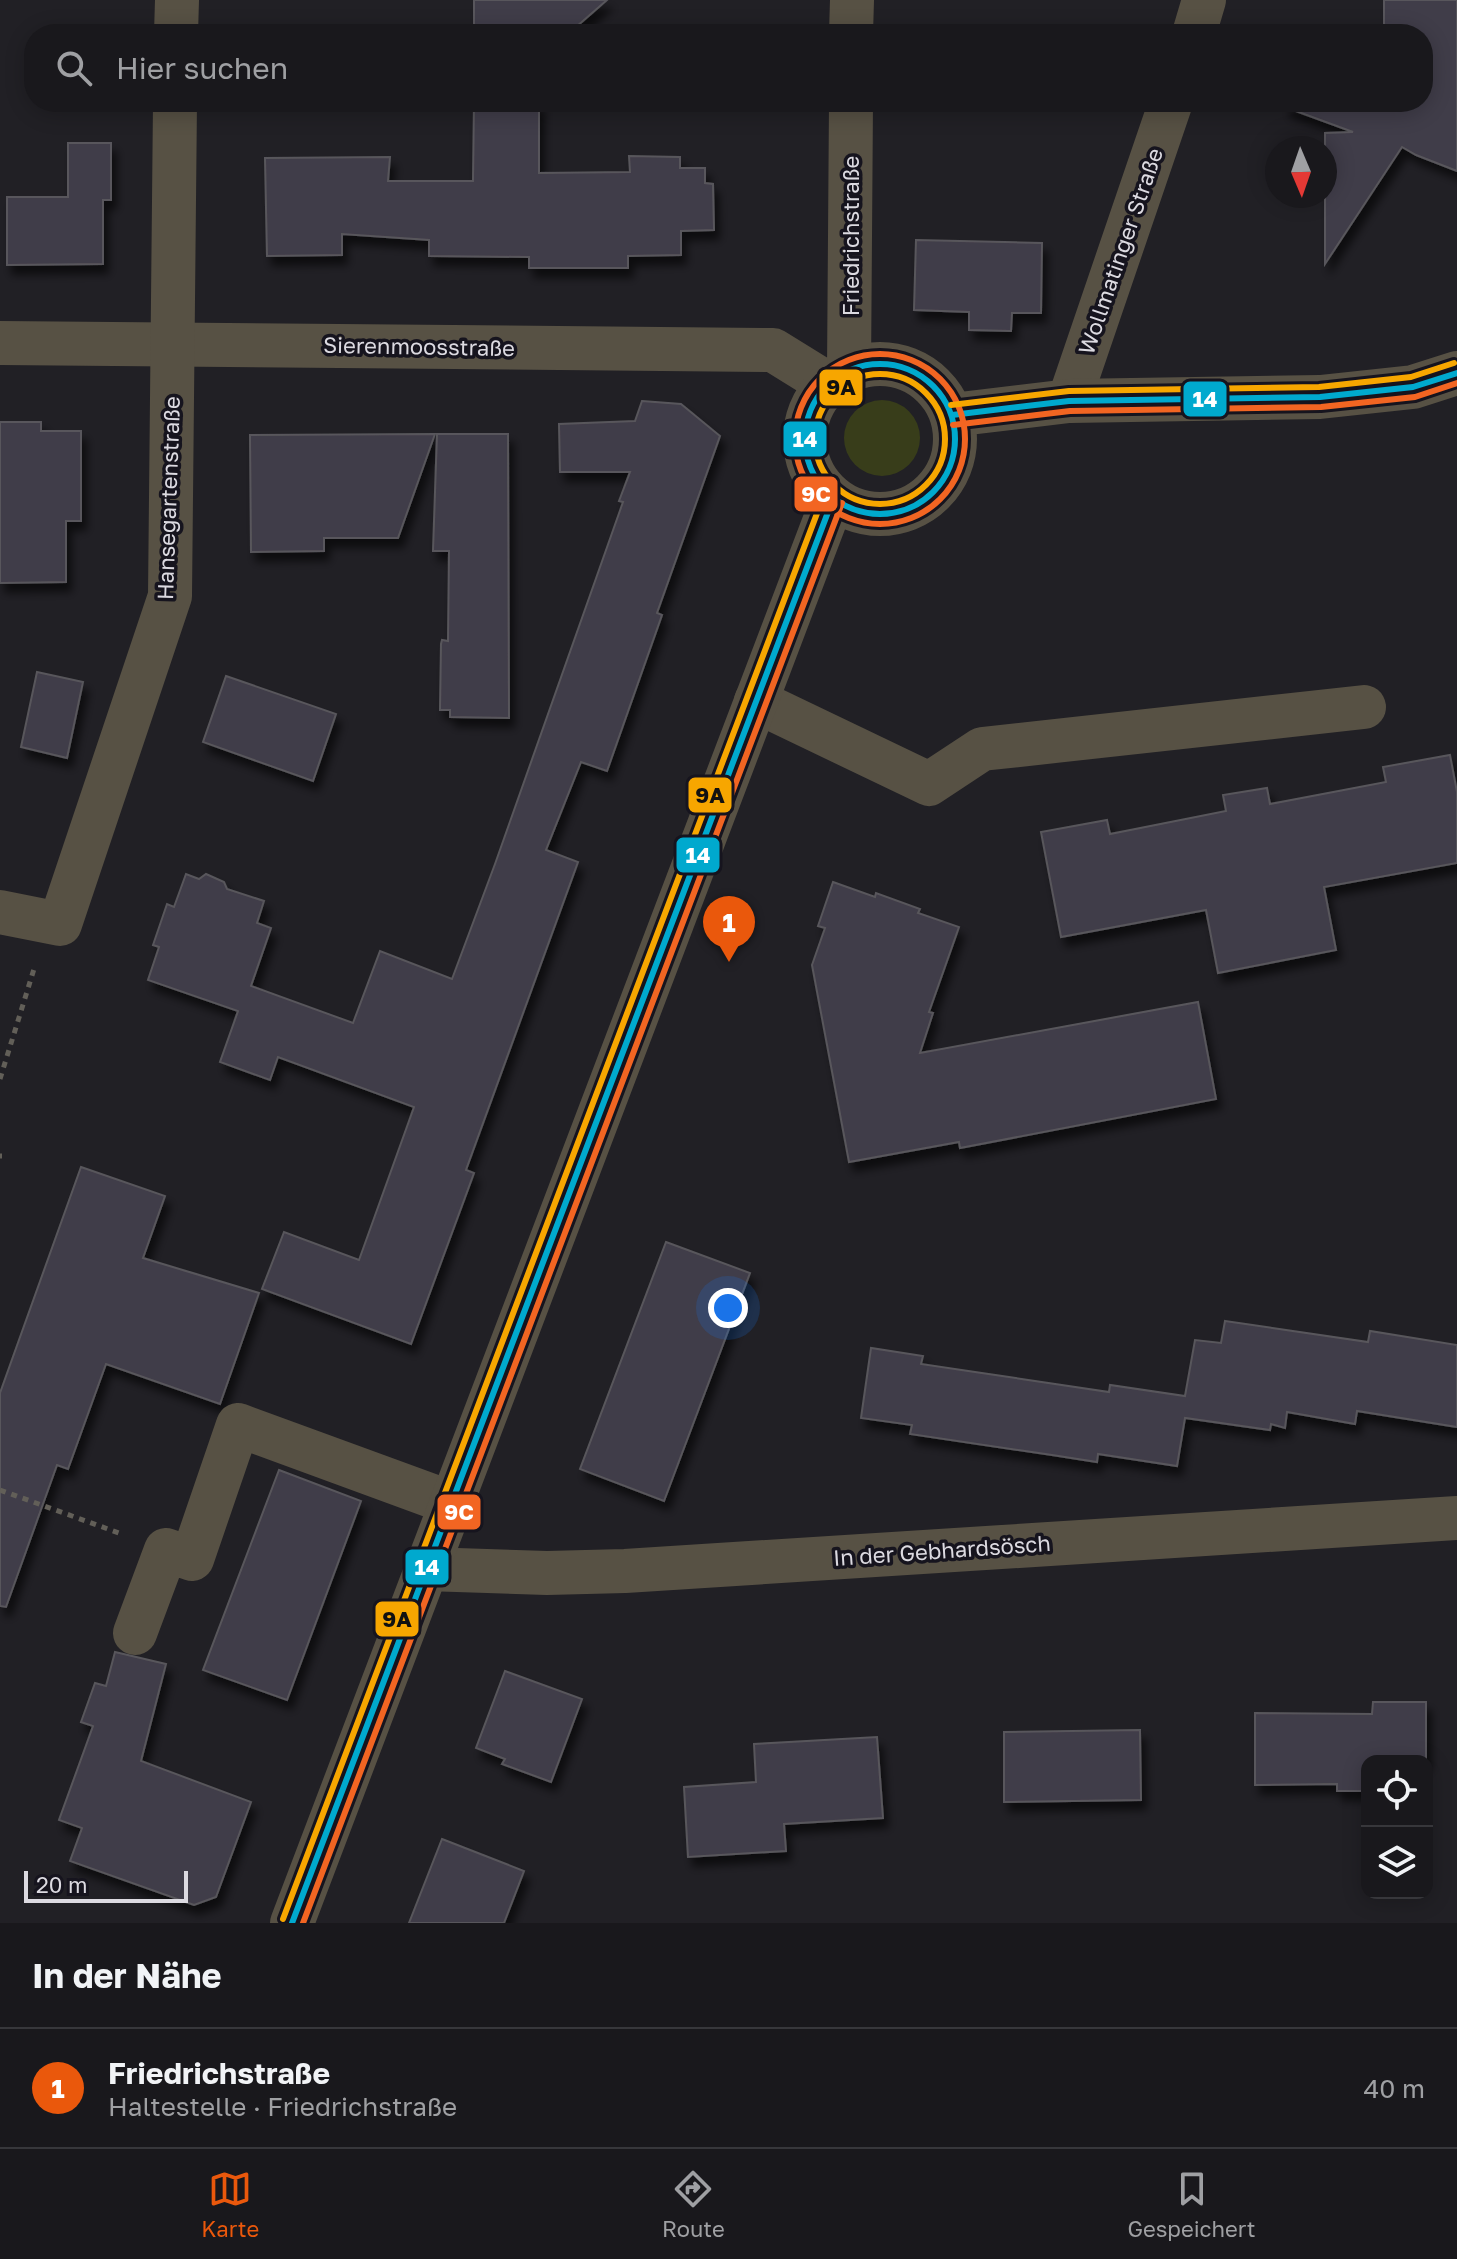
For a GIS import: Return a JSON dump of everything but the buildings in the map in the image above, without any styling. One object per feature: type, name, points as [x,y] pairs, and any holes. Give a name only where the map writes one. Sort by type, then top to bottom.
[{"type":"street","points":[[176,24],[177,0]]},
{"type":"street","points":[[851,24],[852,0]]},
{"type":"street","points":[[1197,24],[1204,0]]},
{"type":"street","name":"Hansegartenstraße","points":[[54,923],[170,596],[175,112]]},
{"type":"street","name":"Friedrichstraße","points":[[833,499],[815,475],[807,455],[809,417],[817,399],[839,378],[851,112]]},
{"type":"street","name":"Wollmatinger Straße","points":[[1069,401],[1168,112]]},
{"type":"street","name":"Sierenmoosstraße","points":[[0,343],[773,350],[839,378]]},
{"type":"street","points":[[292,1923],[833,499],[860,511],[901,511],[919,503],[935,490],[947,474],[954,455],[952,415],[940,392],[921,376],[898,366],[873,364],[839,378]]},
{"type":"street","points":[[952,415],[1069,401],[1320,397],[1413,387],[1457,373]]},
{"type":"street","points":[[756,701],[929,784],[982,749],[1364,707]]},
{"type":"street","points":[[0,912],[54,923]]},
{"type":"street","points":[[135,1633],[166,1550],[192,1559],[238,1425],[451,1503]]},
{"type":"street","name":"In der Gebhardsösch","points":[[426,1569],[547,1573],[625,1571],[1457,1518]]},
{"type":"path","points":[[0,1079],[54,923]]},
{"type":"path","points":[[0,1490],[166,1550]]},
{"type":"green space","points":[[890,400],[903,406],[914,417],[920,438],[918,453],[903,470],[890,476],[874,476],[861,470],[846,453],[844,430],[850,417],[867,402]]},
{"type":"transit line","name":"9C","points":[[880,354],[912,361],[940,379],[958,407],[965,439],[958,471],[940,499],[912,517],[880,524],[848,517],[820,499],[802,471],[795,439],[802,407],[820,379],[848,361],[880,354]]},
{"type":"transit line","name":"9A","points":[[951,405],[1069,391],[1319,387],[1411,377],[1454,363]]},
{"type":"transit line","name":"14","points":[[880,364],[909,370],[933,386],[949,410],[955,439],[949,468],[933,492],[909,508],[880,514],[851,508],[827,492],[811,468],[805,439],[811,410],[827,386],[851,370],[880,364]]},
{"type":"transit line","name":"14","points":[[952,415],[1069,401],[1320,397],[1413,387],[1457,373]]},
{"type":"transit line","name":"9A","points":[[880,374],[905,379],[926,393],[940,414],[945,439],[940,464],[926,485],[905,499],[880,504],[855,499],[834,485],[820,464],[815,439],[820,414],[834,393],[855,379],[880,374]]},
{"type":"transit line","name":"9C","points":[[953,425],[1070,411],[1321,407],[1415,397],[1457,383]]},
{"type":"transit line","name":"9A","points":[[283,1919],[824,495]]},
{"type":"transit line","name":"14","points":[[292,1923],[833,499]]},
{"type":"transit line","name":"9C","points":[[303,1923],[842,503]]},
{"type":"place","name":"Friedrichstraße","points":[[729,962]]}]
